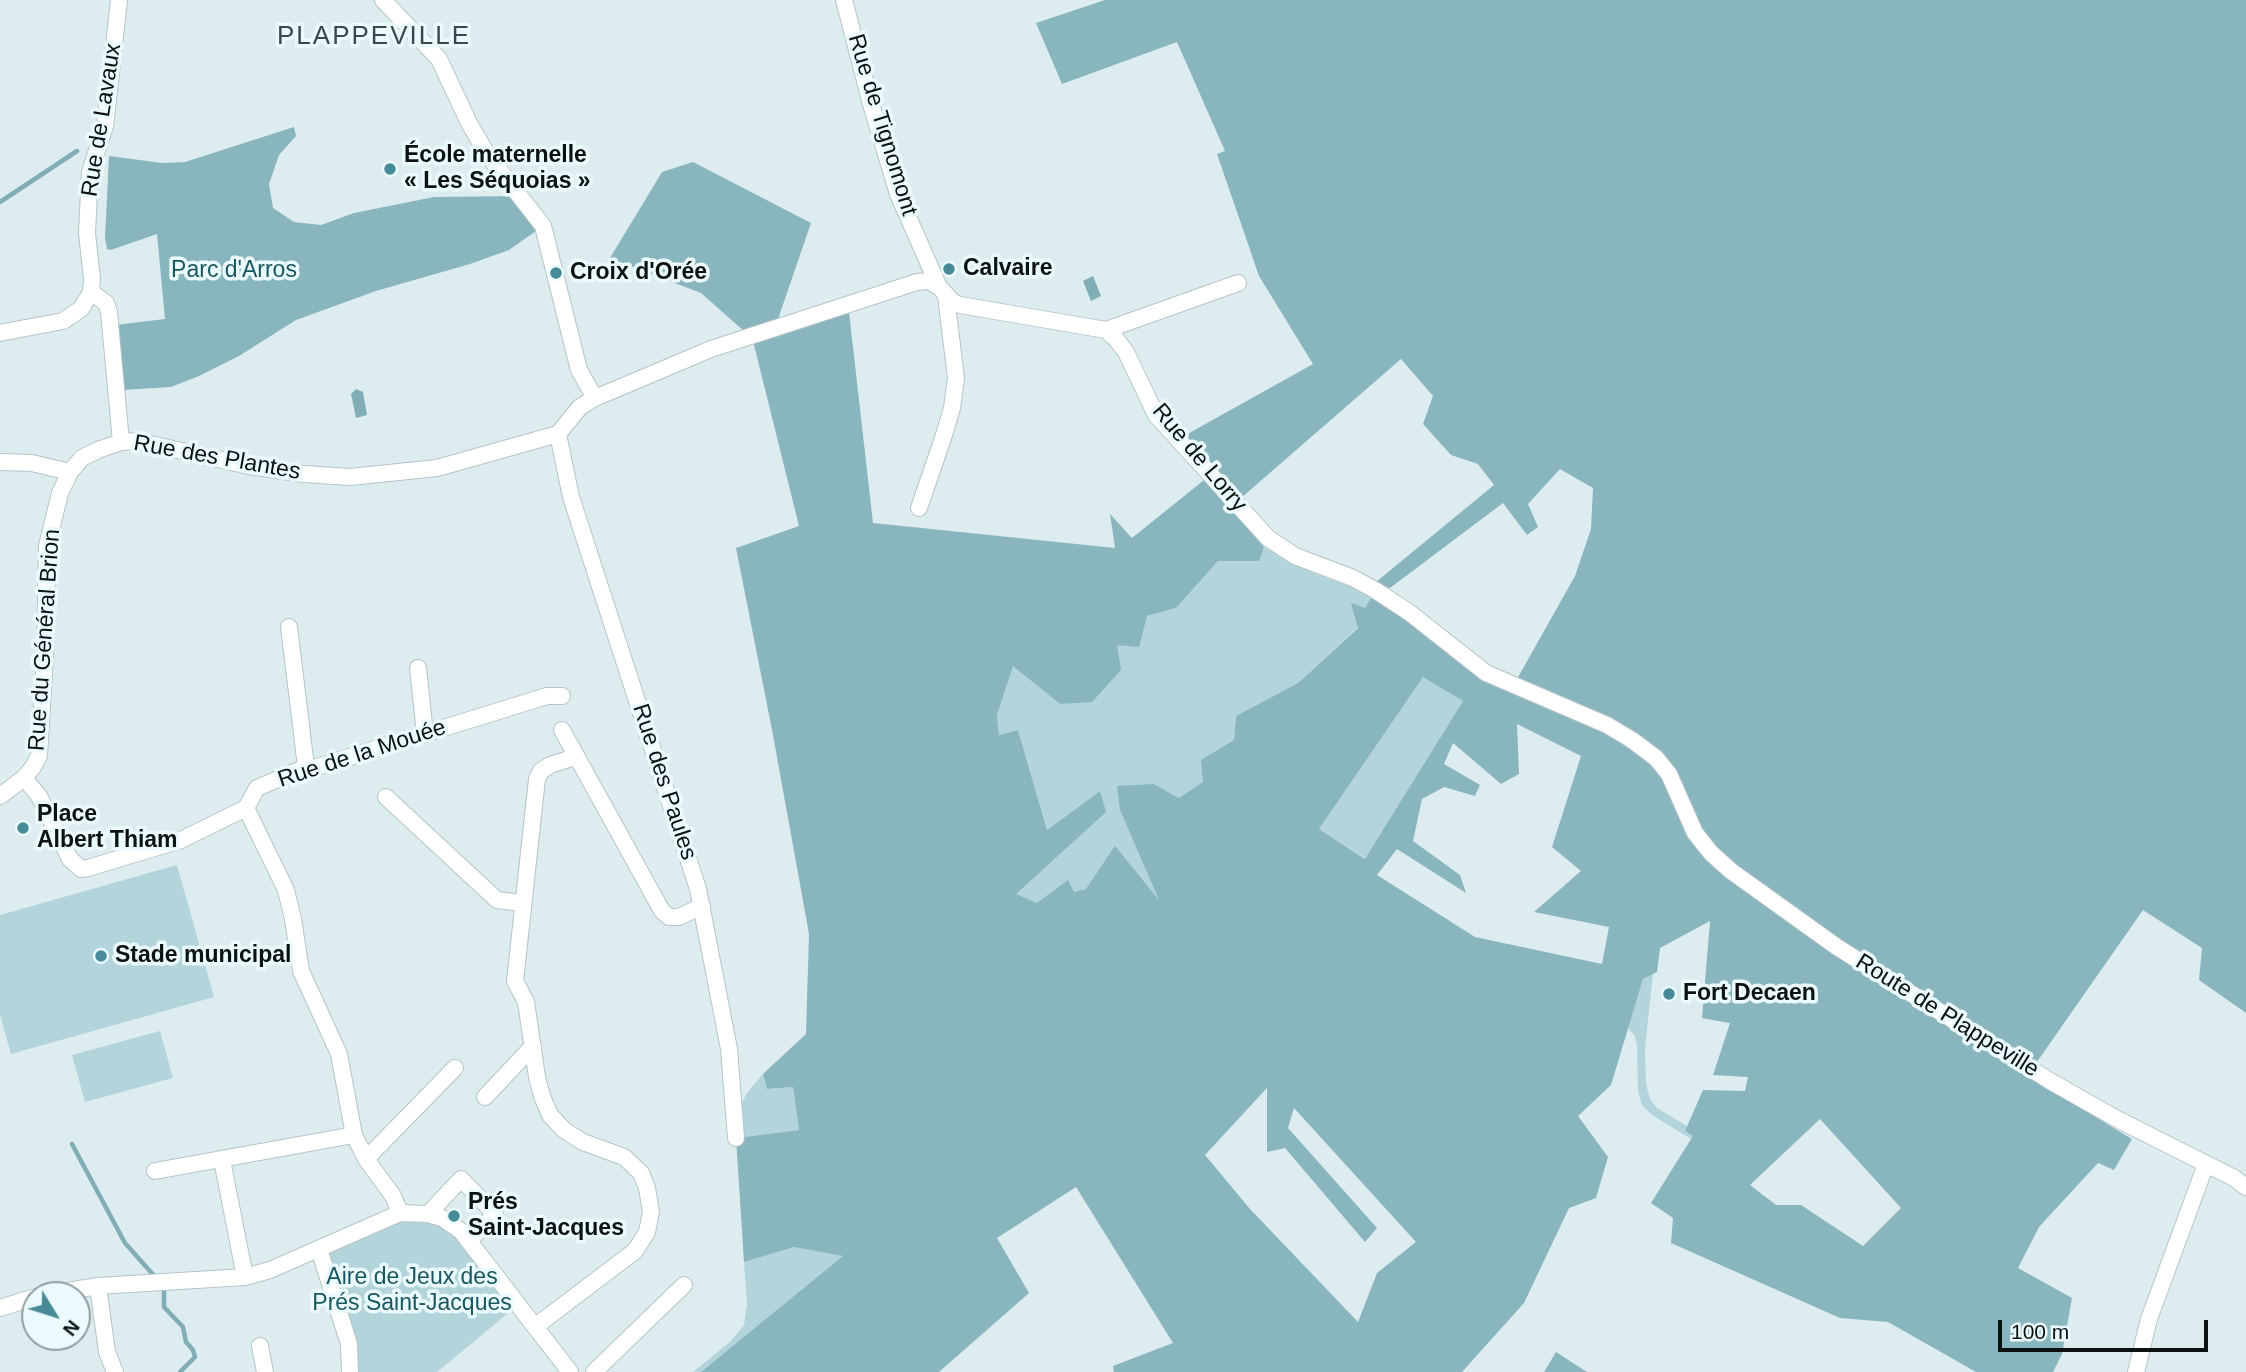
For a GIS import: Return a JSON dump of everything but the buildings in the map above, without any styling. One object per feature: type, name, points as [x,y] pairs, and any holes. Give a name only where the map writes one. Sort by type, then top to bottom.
[{"type":"street","name":"Rue de Lavaux","points":[[90,292],[90,172],[105,127],[119,0]]},
{"type":"street","points":[[383,0],[439,59],[487,154],[543,226],[579,370],[595,398]]},
{"type":"street","name":"Rue de Tignomont","points":[[844,0],[898,194],[942,291],[957,377],[952,408],[919,508]]},
{"type":"street","points":[[558,434],[580,407],[595,398],[712,349],[917,282],[929,281],[960,305],[1106,330],[1238,282]]},
{"type":"street","points":[[0,333],[63,321],[81,309],[90,292],[106,303],[121,442]]},
{"type":"street","name":"Rue de Lorry","points":[[1106,330],[1126,352],[1156,415],[1268,538],[1295,556],[1353,578],[1375,590],[1410,613],[1486,673],[1607,725],[1632,740],[1656,758],[1669,774],[1683,804]]},
{"type":"street","name":"Rue des Plantes","points":[[70,472],[82,458],[121,442],[137,441],[268,470],[350,477],[436,468],[558,434]]},
{"type":"street","name":"Rue des Paules","points":[[558,434],[571,497],[702,906],[729,1049],[736,1138]]},
{"type":"street","points":[[0,462],[32,463],[70,472]]},
{"type":"street","name":"Rue du Général Brion","points":[[0,796],[23,778],[39,755],[45,656],[47,546],[60,493],[70,472]]},
{"type":"street","points":[[289,627],[306,767]]},
{"type":"street","points":[[418,668],[425,734]]},
{"type":"street","name":"Rue de la Mouée","points":[[23,778],[39,796],[69,859],[81,869],[181,840],[246,808],[257,788],[306,767],[314,768],[547,696],[562,696]]},
{"type":"street","points":[[562,730],[662,911],[669,917],[679,917],[702,906]]},
{"type":"street","points":[[536,1326],[635,1251],[647,1232],[651,1212],[641,1173],[624,1157],[583,1142],[564,1130],[550,1115],[541,1096],[526,1002],[514,981],[537,779],[550,765],[575,757]]},
{"type":"street","points":[[386,797],[497,900],[522,903]]},
{"type":"street","name":"Route de Plappeville","points":[[1683,804],[1695,833],[1711,853],[1731,871],[1837,947],[2062,1088],[2246,1187]]},
{"type":"street","points":[[246,808],[286,890],[301,971],[340,1054],[354,1135],[366,1159],[393,1196],[400,1213]]},
{"type":"street","points":[[485,1097],[533,1046]]},
{"type":"street","points":[[366,1159],[455,1068]]},
{"type":"street","points":[[155,1171],[354,1135]]},
{"type":"street","points":[[222,1160],[245,1277]]},
{"type":"street","points":[[2136,1372],[2148,1319],[2206,1164]]},
{"type":"street","points":[[428,1214],[461,1179],[495,1214],[469,1241]]},
{"type":"street","points":[[91,1287],[245,1277],[270,1270],[400,1213],[428,1214],[452,1223],[469,1241],[568,1371]]},
{"type":"street","points":[[319,1249],[349,1344],[350,1372]]},
{"type":"street","points":[[98,1286],[107,1352],[115,1372]]},
{"type":"street","points":[[594,1372],[684,1286]]},
{"type":"street","points":[[0,1308],[21,1301]]},
{"type":"street","points":[[260,1346],[265,1372]]},
{"type":"green space","points":[[1105,0],[2246,0],[2246,1013],[2199,980],[2202,948],[2143,910],[2032,1069],[2059,1095],[2132,1139],[2114,1170],[2098,1163],[2039,1227],[2018,1268],[2072,1298],[2062,1354],[2053,1372],[1976,1372],[1888,1322],[1840,1318],[1671,1243],[1673,1218],[1651,1203],[1693,1136],[1685,1131],[1703,1090],[1745,1091],[1748,1077],[1713,1075],[1730,1023],[1702,1018],[1710,921],[1660,948],[1657,972],[1643,979],[1611,1085],[1578,1116],[1608,1157],[1596,1198],[1569,1208],[1524,1303],[1462,1372],[1114,1372],[1113,1366],[1173,1343],[1076,1187],[997,1238],[1029,1293],[939,1372],[701,1372],[843,1256],[794,1247],[744,1262],[736,1138],[799,1130],[793,1087],[767,1089],[763,1074],[806,1034],[809,934],[736,548],[799,526],[753,341],[849,312],[873,523],[1115,548],[1110,514],[1132,538],[1204,480],[1264,547],[1259,561],[1218,561],[1176,608],[1147,616],[1139,647],[1117,645],[1121,670],[1092,702],[1060,704],[1013,666],[997,715],[999,735],[1018,730],[1047,830],[1100,791],[1106,812],[1016,894],[1037,903],[1068,880],[1074,892],[1086,889],[1115,846],[1159,900],[1120,810],[1117,786],[1154,784],[1179,798],[1203,782],[1201,760],[1234,740],[1236,716],[1298,683],[1358,628],[1351,603],[1365,608],[1373,595],[1462,664],[1517,679],[1575,576],[1591,529],[1593,488],[1560,469],[1528,504],[1538,527],[1527,535],[1503,503],[1390,588],[1376,582],[1494,485],[1478,464],[1451,455],[1423,424],[1433,396],[1401,359],[1241,498],[1184,436],[1313,364],[1259,276],[1217,154],[1225,151],[1177,42],[1062,84],[1036,23]],"holes":[[[1423,677],[1463,701],[1365,859],[1319,829]],[[1517,724],[1581,756],[1552,847],[1581,871],[1534,912],[1609,927],[1602,964],[1475,937],[1377,875],[1397,849],[1466,893],[1460,875],[1413,841],[1422,799],[1444,787],[1475,796],[1480,785],[1444,764],[1453,743],[1501,784],[1519,774]],[[1267,1088],[1267,1152],[1285,1148],[1365,1242],[1377,1228],[1288,1128],[1294,1108],[1416,1242],[1377,1273],[1358,1322],[1250,1209],[1205,1155]],[[1820,1119],[1901,1208],[1863,1246],[1801,1205],[1776,1205],[1750,1185]]]},
{"type":"green space","name":"Parc d'Arros","points":[[294,127],[296,136],[279,155],[269,184],[273,208],[294,222],[321,225],[354,213],[434,197],[519,196],[543,226],[509,250],[376,291],[296,320],[239,356],[171,387],[123,390],[115,325],[165,319],[157,234],[111,250],[107,249],[105,238],[109,156],[162,163],[185,162]]},
{"type":"green space","points":[[693,162],[811,223],[777,322],[745,332],[701,293],[610,258],[662,172]]},
{"type":"green space","points":[[1264,547],[1309,571],[1373,595],[1358,627],[1298,683],[1236,716],[1234,740],[1202,760],[1204,782],[1179,798],[1154,784],[1120,810],[1161,903],[1086,889],[1037,903],[1015,895],[1100,791],[1047,830],[1018,730],[999,735],[997,715],[1013,665],[1060,704],[1116,644],[1147,616],[1176,608],[1218,561],[1258,561]]},
{"type":"green space","points":[[1423,676],[1463,701],[1366,859],[1319,829]]},
{"type":"green space","name":"Stade municipal","points":[[177,865],[214,997],[11,1054],[0,1015],[0,915]]},
{"type":"green space","points":[[1653,974],[1645,1049],[1646,1084],[1650,1099],[1657,1108],[1687,1126],[1685,1131],[1693,1136],[1691,1139],[1652,1115],[1642,1105],[1638,1092],[1637,1046],[1635,1036],[1628,1028],[1643,979]]},
{"type":"green space","points":[[160,1031],[173,1078],[85,1102],[72,1055]]},
{"type":"green space","points":[[763,1074],[767,1089],[793,1087],[799,1130],[736,1138],[740,1106]]},
{"type":"green space","name":"Aire de Jeux des Prés Saint-Jacques","points":[[400,1213],[442,1218],[518,1305],[437,1372],[350,1372],[319,1249]]},
{"type":"green space","points":[[794,1247],[844,1256],[701,1372],[693,1372],[730,1342],[744,1325],[747,1305],[744,1262]]},
{"type":"green space","points":[[1556,1352],[1587,1372],[1544,1372]]},
{"type":"shaded area","points":[[1093,276],[1101,296],[1091,301],[1083,281]]},
{"type":"shaded area","points":[[356,389],[363,392],[367,415],[356,418],[351,394]]},
{"type":"waterway","points":[[0,202],[77,151]]},
{"type":"waterway","points":[[72,1144],[125,1243],[157,1279]]},
{"type":"waterway","points":[[164,1290],[164,1307],[183,1327],[186,1342],[195,1357],[180,1372]]},
{"type":"place","name":"École maternelle « Les Séquoias »","points":[[390,169]]},
{"type":"place","name":"Calvaire","points":[[949,269]]},
{"type":"place","name":"Croix d'Orée","points":[[556,273]]},
{"type":"place","name":"Place Albert Thiam","points":[[23,828]]},
{"type":"place","name":"Stade municipal","points":[[101,956]]},
{"type":"place","name":"Fort Decaen","points":[[1669,994]]},
{"type":"place","name":"Prés Saint-Jacques","points":[[454,1216]]},
{"type":"district","name":"PLAPPEVILLE","points":[[374,37]]}]
